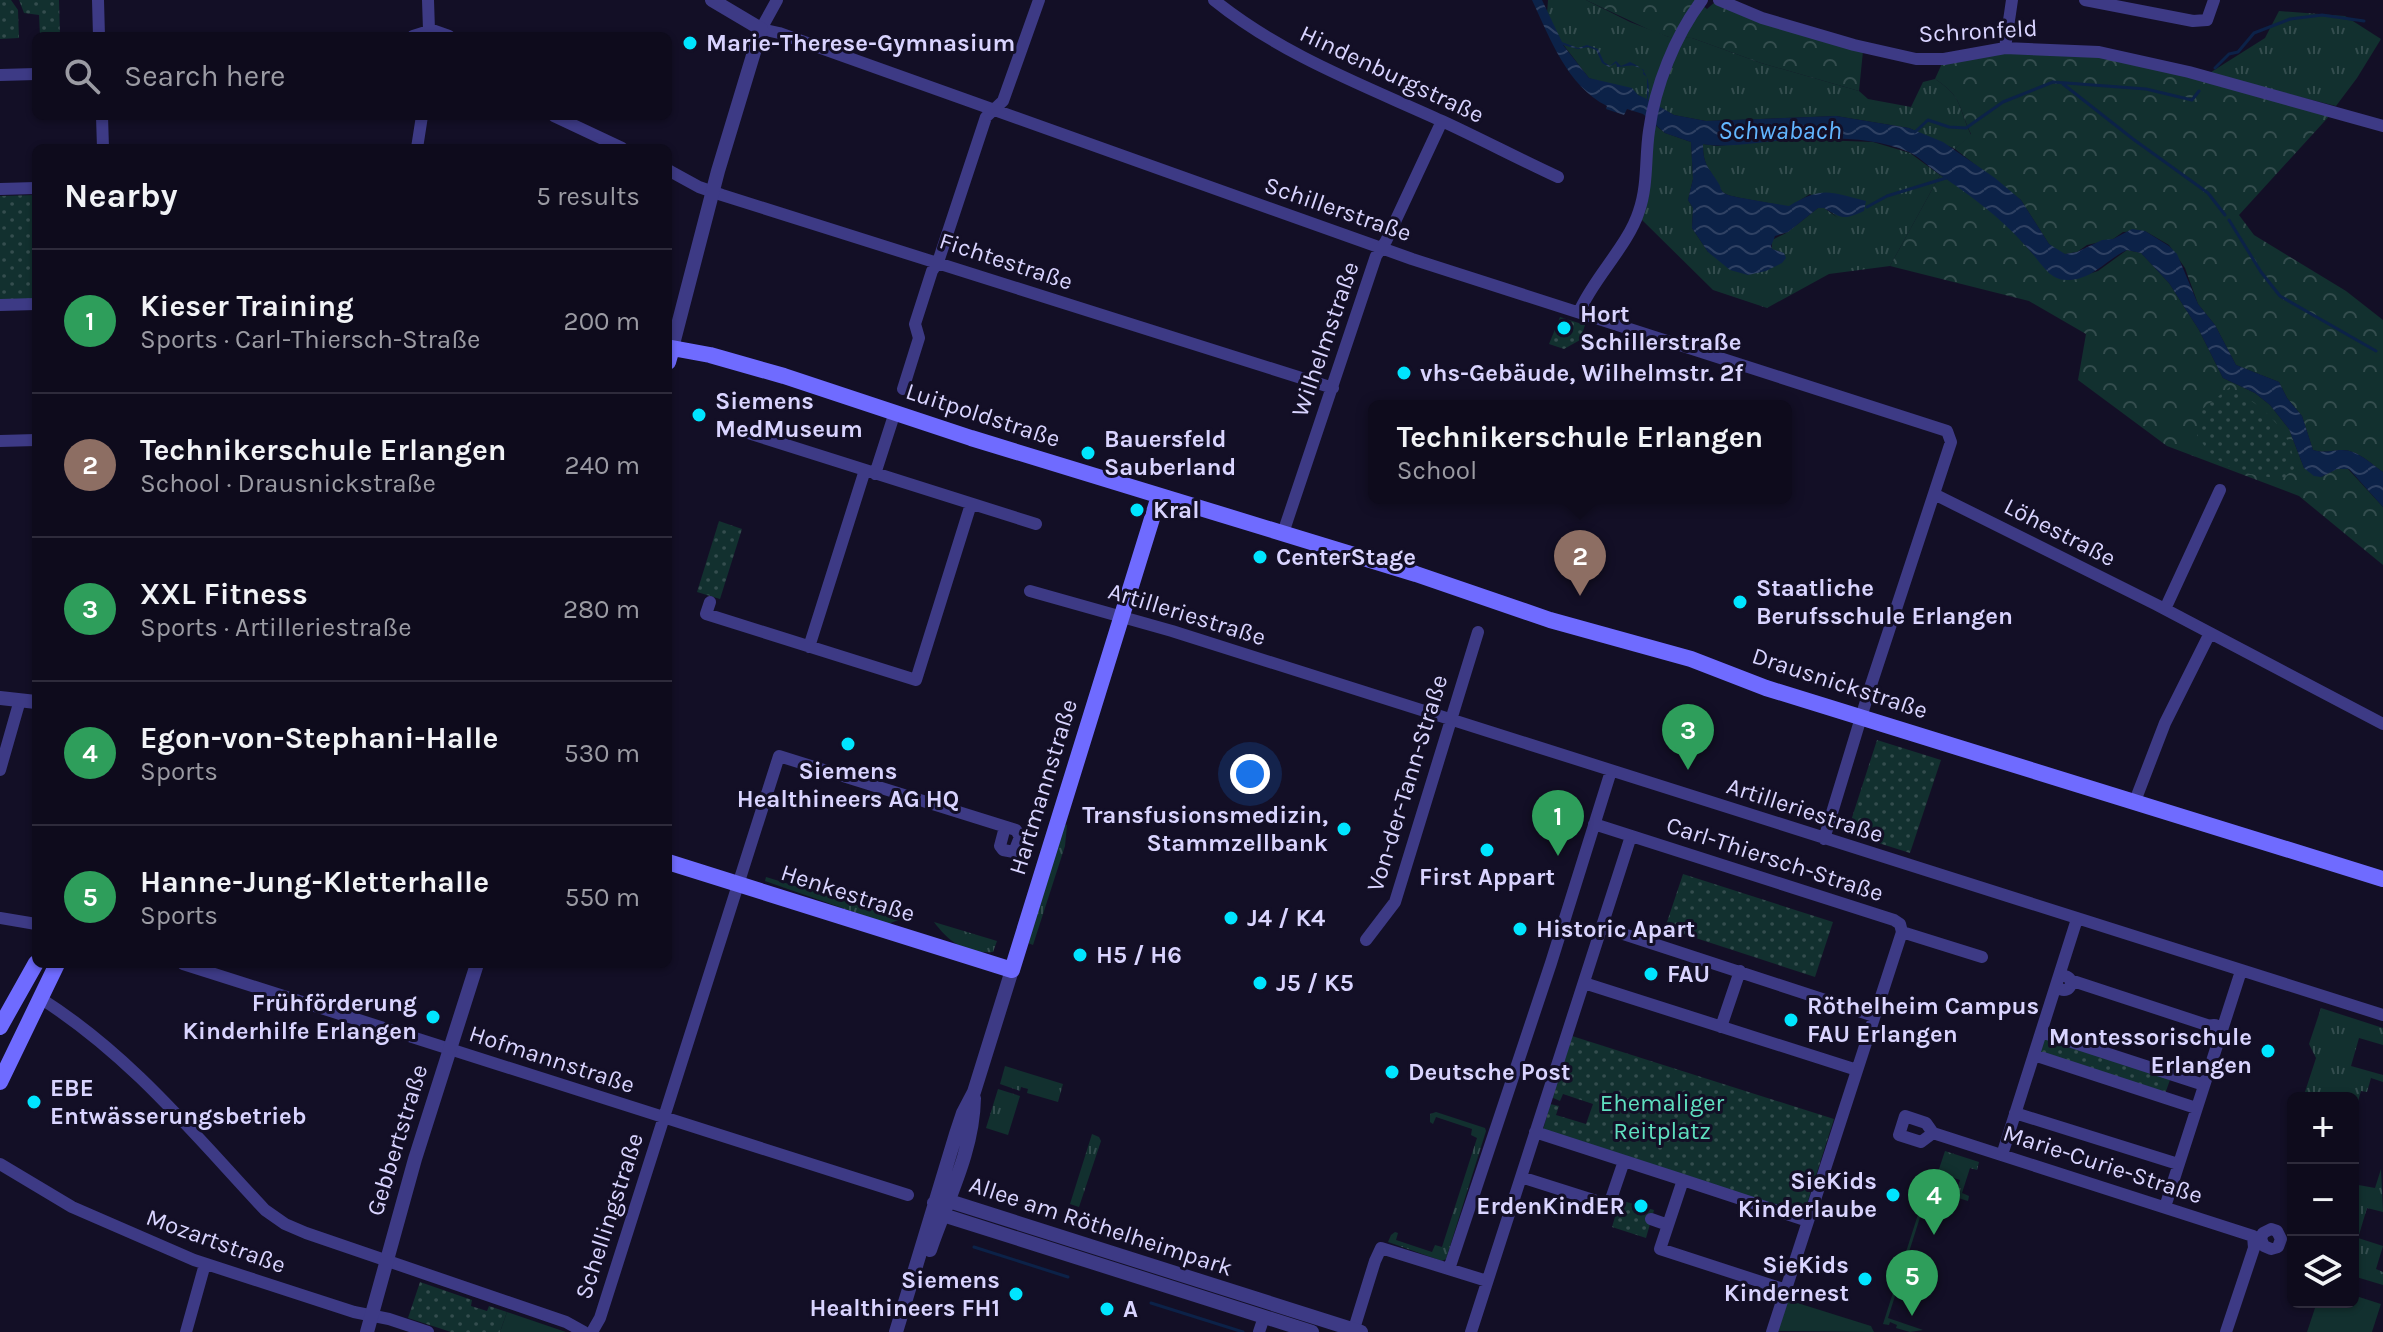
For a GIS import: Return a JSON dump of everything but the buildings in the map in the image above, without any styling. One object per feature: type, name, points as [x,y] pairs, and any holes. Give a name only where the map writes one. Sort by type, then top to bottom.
[{"type":"main road","name":"Luitpoldstraße","points":[[672,353],[750,366],[1283,533]]},
{"type":"main road","name":"Hartmannstraße","points":[[1012,970],[1159,496]]},
{"type":"main road","name":"Drausnickstraße","points":[[1283,533],[1550,620],[1691,659],[1766,688],[2383,879]]},
{"type":"main road","name":"Henkestraße","points":[[672,863],[1012,970]]},
{"type":"main road","points":[[0,1027],[33,968]]},
{"type":"main road","points":[[0,1082],[55,968]]},
{"type":"street","points":[[98,0],[99,32]]},
{"type":"street","points":[[428,0],[429,30]]},
{"type":"street","name":"Schillerstraße","points":[[712,0],[761,29],[1382,248],[1943,428],[1951,435],[1951,442],[1934,494]]},
{"type":"street","points":[[672,341],[712,191],[761,29],[777,0]]},
{"type":"street","points":[[903,389],[919,338],[915,324],[932,271],[938,262],[986,117],[1003,101],[1039,0]]},
{"type":"street","name":"Hindenburgstraße","points":[[1214,0],[1242,23],[1275,43],[1558,177]]},
{"type":"street","points":[[1579,312],[1638,215],[1656,102],[1678,39],[1702,0]]},
{"type":"street","name":"Schronfeld","points":[[1719,0],[1762,18],[1854,45],[1916,59],[1944,59],[2005,48],[2099,52],[2137,59],[2383,126]]},
{"type":"street","points":[[2005,48],[2012,0]]},
{"type":"street","points":[[2085,0],[2193,21],[2207,20],[2214,0]]},
{"type":"street","points":[[424,32],[436,32]]},
{"type":"street","points":[[0,75],[32,74]]},
{"type":"street","points":[[102,120],[103,144]]},
{"type":"street","points":[[418,144],[421,120]]},
{"type":"street","points":[[562,120],[614,144]]},
{"type":"street","name":"Wilhelmstraße","points":[[1283,533],[1364,291],[1442,121]]},
{"type":"street","name":"Fichtestraße","points":[[672,172],[712,191],[1333,388]]},
{"type":"street","points":[[0,189],[32,188]]},
{"type":"street","points":[[0,305],[32,304]]},
{"type":"street","points":[[809,647],[870,472],[895,412]]},
{"type":"street","points":[[745,432],[1036,524]]},
{"type":"street","points":[[0,441],[32,440]]},
{"type":"street","points":[[2165,609],[2220,490]]},
{"type":"street","points":[[1824,839],[1934,494]]},
{"type":"street","name":"Löhestraße","points":[[1934,494],[2165,609],[2383,724]]},
{"type":"street","points":[[710,602],[706,614],[916,680],[971,504]]},
{"type":"street","name":"Artilleriestraße","points":[[1030,591],[1172,631],[2383,1015]]},
{"type":"street","name":"Von-der-Tann-Straße","points":[[1366,940],[1395,902],[1478,632]]},
{"type":"street","points":[[2135,801],[2165,723],[2210,633]]},
{"type":"street","points":[[0,698],[32,702]]},
{"type":"street","points":[[0,770],[20,700]]},
{"type":"street","name":"Schellingstraße","points":[[592,1332],[600,1318],[779,756],[1005,827]]},
{"type":"street","points":[[1449,1269],[1611,771]]},
{"type":"street","name":"Carl-Thiersch-Straße","points":[[1594,824],[1894,920],[1900,924],[1902,932],[1982,957]]},
{"type":"street","points":[[1471,1332],[1631,836]]},
{"type":"street","points":[[0,918],[32,923]]},
{"type":"street","points":[[2002,1155],[2041,1032],[2064,981],[2077,919]]},
{"type":"street","points":[[1602,927],[1874,1016]]},
{"type":"street","points":[[1772,1332],[1902,932]]},
{"type":"street","name":"Hofmannstraße","points":[[196,968],[908,1195]]},
{"type":"street","name":"Gebbertstraße","points":[[367,1332],[385,1262],[476,968]]},
{"type":"street","name":"Hartmannstraße","points":[[896,1332],[912,1282],[927,1257],[963,1113],[974,1092],[1012,970]]},
{"type":"street","points":[[1721,1027],[1740,971]]},
{"type":"street","points":[[2165,1207],[2204,1085],[2215,1030],[2241,971]]},
{"type":"street","points":[[2064,981],[2215,1030]]},
{"type":"street","points":[[1584,983],[1857,1070]]},
{"type":"street","points":[[40,998],[92,1034],[141,1075],[265,1210],[297,1229],[385,1262],[566,1322],[584,1332]]},
{"type":"street","points":[[2041,1032],[2204,1085]]},
{"type":"street","points":[[2034,1055],[2196,1108]]},
{"type":"street","points":[[2015,1113],[2178,1164]]},
{"type":"street","points":[[1535,1132],[1808,1221]]},
{"type":"street","name":"Marie-Curie-Straße","points":[[1933,1133],[2251,1235],[2258,1240],[2226,1332]]},
{"type":"street","points":[[1521,1177],[1613,1207],[1624,1161]]},
{"type":"street","name":"Mozartstraße","points":[[0,1164],[106,1224],[205,1264],[428,1332]]},
{"type":"street","points":[[1683,1180],[1660,1249],[1786,1290]]},
{"type":"street","name":"Allee am Röthelheimpark","points":[[942,1206],[1123,1255],[1356,1331]]},
{"type":"street","name":"Allee am Röthelheimpark","points":[[942,1206],[1262,1325],[1312,1332]]},
{"type":"street","points":[[1651,1219],[1668,1225]]},
{"type":"street","points":[[1356,1331],[1381,1248],[1487,1281]]},
{"type":"street","points":[[1117,1271],[1123,1255]]},
{"type":"street","points":[[186,1332],[205,1264]]},
{"type":"green space","points":[[0,0],[11,0],[18,10],[19,38],[0,39]]},
{"type":"green space","points":[[19,0],[59,0],[60,32],[40,32],[39,15],[24,13]]},
{"type":"green space","points":[[1548,0],[1586,0],[1669,37],[1692,38],[1761,63],[1859,91],[1868,99],[1911,107],[1923,82],[1935,79],[1951,91],[1959,103],[1971,135],[1955,149],[1909,128],[1836,116],[1706,121],[1674,115],[1638,95],[1589,78],[1562,43],[1547,14]]},
{"type":"green space","points":[[1586,0],[1695,0],[1707,9],[1716,1],[1863,51],[1859,91],[1761,63],[1692,38],[1669,37],[1654,32]]},
{"type":"green space","points":[[2279,11],[2345,16],[2381,39],[2336,106],[2208,74],[2265,38]]},
{"type":"green space","points":[[2005,48],[2137,59],[2333,112],[2239,215],[2254,235],[2346,291],[2383,320],[2383,472],[2363,457],[2346,450],[2313,450],[2302,416],[2279,382],[2236,365],[2215,325],[2198,304],[2185,268],[2169,245],[2145,231],[2123,232],[2113,239],[2087,245],[2077,252],[2065,254],[2057,251],[2049,244],[2021,200],[1955,149],[1971,134],[1959,103],[1951,91],[1935,79],[1944,59]]},
{"type":"green space","points":[[1650,121],[1665,133],[1691,142],[1693,179],[1688,200],[1693,208],[1692,228],[1708,252],[1781,252],[1772,249],[1772,240],[1788,232],[1818,208],[1824,208],[1838,218],[1810,194],[1789,207],[1726,194],[1707,166],[1703,144],[1717,146],[1791,139],[1873,142],[1910,153],[1940,175],[1890,266],[1829,274],[1767,308],[1713,290],[1640,218]]},
{"type":"green space","points":[[1940,175],[1970,193],[2007,225],[2035,256],[2070,280],[2098,271],[2127,250],[2141,253],[2169,283],[2199,330],[2223,378],[2255,393],[2270,405],[2289,429],[2304,468],[2321,477],[2337,469],[2348,469],[2383,507],[2383,565],[2299,496],[2167,446],[2078,380],[2086,334],[2029,301],[1890,266]]},
{"type":"green space","points":[[32,195],[32,300],[0,301],[0,196]]},
{"type":"green space","name":"Hort Schillerstraße","points":[[1560,317],[1585,325],[1580,340],[1564,349],[1549,344]]},
{"type":"green space","points":[[2230,387],[2264,411],[2282,430],[2293,455],[2294,469],[2283,478],[2244,472],[2223,463],[2197,435],[2200,411]]},
{"type":"green space","points":[[719,521],[742,529],[720,599],[697,592]]},
{"type":"green space","points":[[1877,740],[1941,760],[1910,853],[1847,833]]},
{"type":"green space","points":[[1063,824],[1067,825],[1065,846],[1033,945],[1028,943]]},
{"type":"green space","points":[[1683,874],[1833,922],[1815,977],[1665,928]]},
{"type":"green space","points":[[766,877],[893,916],[901,912],[911,915],[888,924],[765,881]]},
{"type":"green space","points":[[934,922],[997,941],[993,952],[966,949]]},
{"type":"green space","points":[[2321,1008],[2383,1028],[2383,1045],[2359,1038],[2351,1066],[2383,1075],[2383,1082],[2371,1078],[2367,1092],[2361,1091],[2359,1098],[2359,1092],[2305,1092],[2316,1058],[2309,1044]]},
{"type":"green space","name":"Ehemaliger Reitplatz","points":[[1572,1036],[1834,1119],[1805,1210],[1802,1213],[1543,1130],[1550,1104],[1559,1106],[1556,1115],[1586,1124],[1593,1104],[1563,1094],[1560,1101],[1551,1097]]},
{"type":"green space","points":[[2045,1036],[2171,1077],[2165,1094],[2039,1054]]},
{"type":"green space","points":[[1005,1066],[1063,1084],[1058,1102],[1027,1093],[1028,1089],[1021,1087],[1020,1091],[1000,1084]]},
{"type":"green space","points":[[998,1089],[1020,1096],[1008,1135],[986,1128]]},
{"type":"green space","points":[[1436,1112],[1485,1128],[1486,1131],[1446,1259],[1442,1261],[1388,1242],[1395,1232],[1398,1233],[1396,1240],[1432,1252],[1435,1245],[1442,1247],[1477,1138],[1471,1135],[1472,1129],[1436,1117],[1433,1124],[1430,1114]]},
{"type":"green space","points":[[1092,1134],[1101,1141],[1079,1207],[1070,1204]]},
{"type":"green space","points":[[1945,1151],[1979,1162],[1977,1170],[1970,1168],[1962,1193],[1969,1196],[1968,1201],[1955,1197],[1960,1180],[1945,1175],[1939,1191],[1929,1189],[1888,1318],[1923,1330],[1910,1332],[1896,1328],[1897,1325],[1890,1322],[1889,1325],[1883,1324],[1931,1174],[1937,1175]]},
{"type":"green space","points":[[2381,1169],[2383,1212],[2367,1208],[2359,1235],[2359,1185],[2375,1188]]},
{"type":"green space","points":[[1620,1200],[1654,1210],[1646,1238],[1612,1227]]},
{"type":"green space","points":[[2359,1238],[2383,1246],[2376,1269],[2383,1272],[2383,1285],[2359,1278]]},
{"type":"green space","points":[[420,1282],[472,1300],[471,1306],[487,1311],[489,1306],[507,1312],[500,1332],[451,1332],[408,1318]]},
{"type":"green space","points":[[2359,1297],[2381,1304],[2372,1332],[2307,1332],[2315,1308],[2359,1308]]},
{"type":"green space","points":[[1788,1300],[1871,1326],[1874,1332],[1778,1331]]},
{"type":"green space","points":[[507,1312],[563,1331],[566,1332],[500,1332]]},
{"type":"water","name":"Schwabach","points":[[1532,0],[1542,0],[1562,42],[1578,48],[1587,45],[1598,49],[1604,62],[1610,66],[1616,61],[1621,66],[1630,62],[1641,69],[1617,67],[1616,63],[1609,67],[1602,63],[1596,50],[1588,47],[1578,49],[1563,45],[1589,78],[1632,88],[1647,99],[1647,78],[1648,100],[1674,115],[1706,121],[1836,116],[1909,128],[1943,142],[1995,178],[2021,200],[2049,244],[2065,254],[2113,239],[2132,229],[2145,231],[2177,254],[2198,304],[2215,325],[2236,365],[2279,382],[2302,416],[2313,450],[2346,450],[2363,457],[2383,472],[2383,507],[2349,469],[2337,469],[2321,477],[2304,468],[2289,429],[2270,405],[2255,393],[2223,378],[2199,330],[2169,283],[2141,253],[2127,250],[2085,277],[2068,280],[2056,278],[1999,219],[1909,152],[1894,146],[1826,138],[1703,144],[1707,166],[1722,191],[1729,195],[1789,206],[1819,193],[1866,201],[1864,211],[1847,217],[1818,208],[1788,232],[1775,236],[1771,246],[1784,253],[1786,258],[1782,263],[1748,275],[1730,270],[1708,252],[1692,228],[1693,208],[1688,200],[1693,179],[1691,142],[1665,133],[1643,114],[1627,109],[1624,115],[1606,109],[1607,106],[1570,74]]},
{"type":"waterway","points":[[2215,68],[2229,54],[2238,52],[2254,33],[2290,19],[2322,15],[2364,21]]},
{"type":"waterway","points":[[1915,132],[1928,120],[1949,127],[1966,128],[2003,102],[2053,82],[2146,89],[2192,100],[2199,91]]},
{"type":"waterway","points":[[2063,84],[2208,193],[2225,215]]},
{"type":"waterway","points":[[1867,207],[1887,196],[1946,178]]},
{"type":"waterway","points":[[2229,220],[2261,272],[2280,296],[2376,351]]},
{"type":"waterway","points":[[974,1247],[1068,1277]]},
{"type":"waterway","points":[[1151,1303],[1243,1332]]},
{"type":"place","name":"Marie-Therese-Gymnasium","points":[[690,43]]},
{"type":"place","name":"Hort Schillerstraße","points":[[1564,328]]},
{"type":"place","name":"vhs-Gebäude, Wilhelmstr. 2f","points":[[1404,373]]},
{"type":"place","name":"Siemens MedMuseum","points":[[699,415]]},
{"type":"place","name":"Bauersfeld Sauberland","points":[[1088,453]]},
{"type":"place","name":"Kral","points":[[1137,510]]},
{"type":"place","name":"CenterStage","points":[[1260,557]]},
{"type":"place","name":"Technikerschule Erlangen","points":[[1580,596]]},
{"type":"place","name":"Staatliche Berufsschule Erlangen","points":[[1740,602]]},
{"type":"place","name":"Siemens Healthineers AG HQ","points":[[848,744]]},
{"type":"place","name":"XXL Fitness","points":[[1688,770]]},
{"type":"place","name":"Transfusionsmedizin, Stammzellbank","points":[[1344,829]]},
{"type":"place","name":"First Appart","points":[[1487,850]]},
{"type":"place","name":"Kieser Training","points":[[1558,856]]},
{"type":"place","name":"J4 / K4","points":[[1231,918]]},
{"type":"place","name":"Historic Apart","points":[[1520,929]]},
{"type":"place","name":"H5 / H6","points":[[1080,955]]},
{"type":"place","name":"FAU","points":[[1651,974]]},
{"type":"place","name":"J5 / K5","points":[[1260,983]]},
{"type":"place","name":"Frühförderung Kinderhilfe Erlangen","points":[[433,1017]]},
{"type":"place","name":"Röthelheim Campus FAU Erlangen","points":[[1791,1020]]},
{"type":"place","name":"Montessorischule Erlangen","points":[[2268,1051]]},
{"type":"place","name":"Deutsche Post","points":[[1392,1072]]},
{"type":"place","name":"EBE Entwässerungsbetrieb","points":[[34,1102]]},
{"type":"place","name":"SieKids Kinderlaube","points":[[1893,1195]]},
{"type":"place","name":"ErdenKindER","points":[[1641,1206]]},
{"type":"place","name":"Egon-von-Stephani-Halle","points":[[1934,1235]]},
{"type":"place","name":"SieKids Kindernest","points":[[1865,1279]]},
{"type":"place","name":"Siemens Healthineers FH1","points":[[1016,1294]]},
{"type":"place","name":"A","points":[[1107,1309]]},
{"type":"place","name":"Hanne-Jung-Kletterhalle","points":[[1912,1316]]}]
